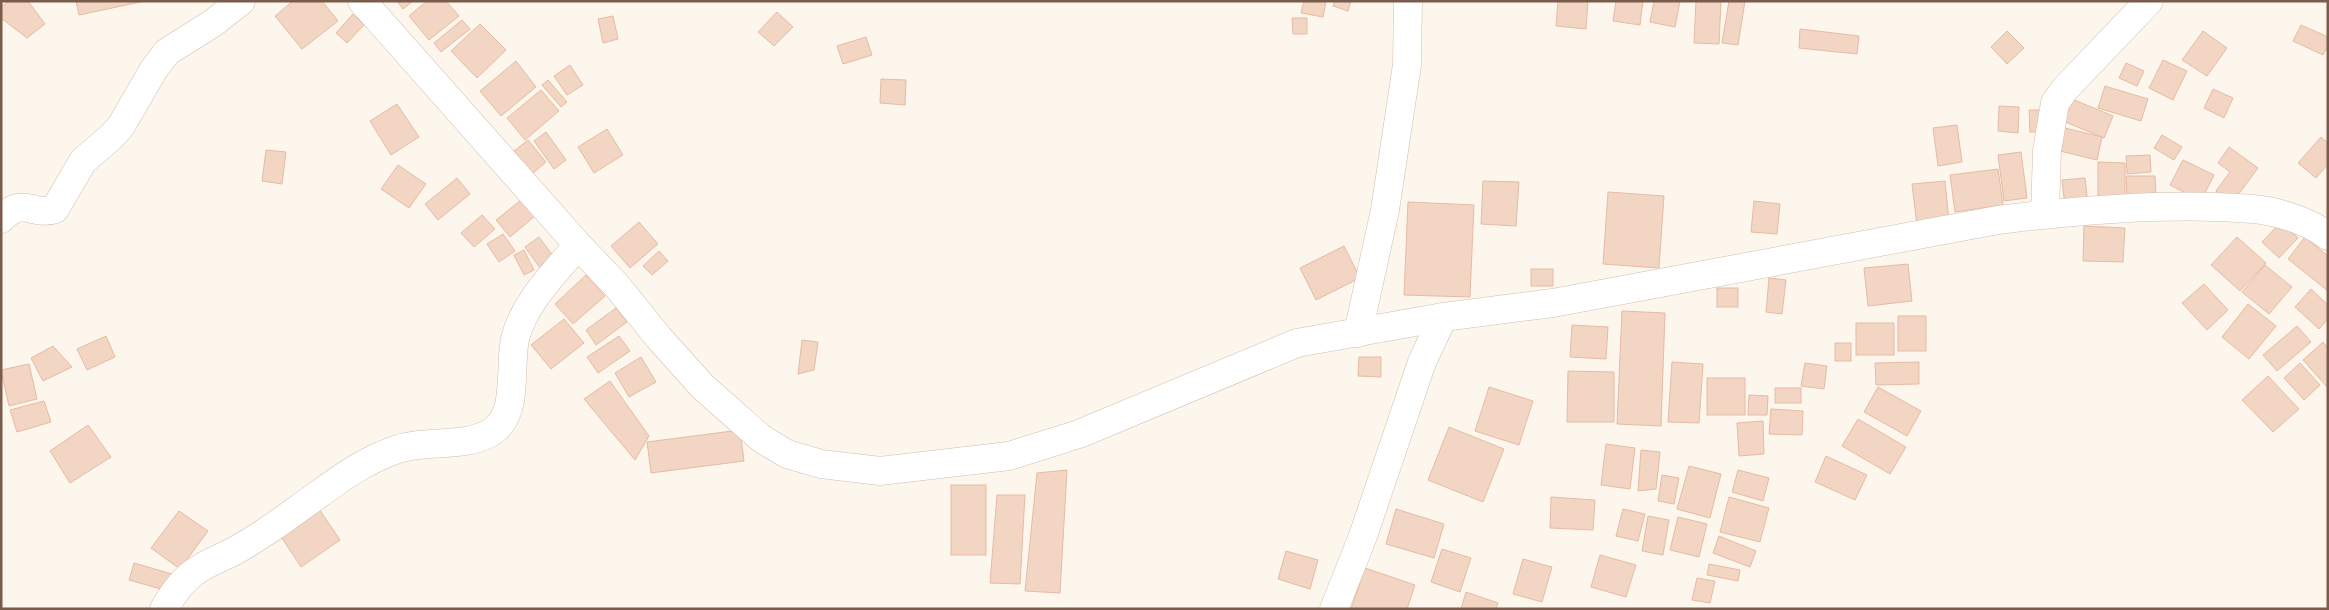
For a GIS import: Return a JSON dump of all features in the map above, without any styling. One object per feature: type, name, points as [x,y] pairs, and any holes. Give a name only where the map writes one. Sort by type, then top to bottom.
[{"type":"street","points":[[1,220],[14,208],[55,209],[78,168],[121,126],[154,69],[167,52],[213,23],[241,1]]},
{"type":"street","points":[[362,1],[578,245],[617,286],[659,338],[703,387],[762,439],[787,454],[812,462],[870,470],[880,471],[1009,456],[1079,434],[1297,343],[1443,317],[1553,303],[1834,252],[1931,232],[2045,214],[2190,208],[2254,209],[2302,222],[2328,236]]},
{"type":"street","points":[[1358,333],[1385,210],[1407,65],[1408,1]]},
{"type":"street","points":[[2045,214],[2047,151],[2055,103],[2064,90],[2149,1]]},
{"type":"street","points":[[164,609],[176,590],[200,567],[237,550],[299,509],[351,470],[403,447],[473,440],[498,427],[506,418],[510,402],[515,339],[522,323],[532,301],[578,245]]},
{"type":"street","points":[[1334,609],[1363,536],[1422,362],[1443,317]]},
{"type":"building","points":[[9,1],[28,1],[45,24],[27,38],[1,18],[1,7]]},
{"type":"building","points":[[76,1],[145,1],[79,15]]},
{"type":"building","points":[[293,1],[322,1],[338,21],[302,49],[275,16]]},
{"type":"building","points":[[397,1],[413,1],[403,9]]},
{"type":"building","points":[[427,1],[446,1],[459,16],[429,40],[409,16]]},
{"type":"building","points":[[1304,1],[1326,1],[1323,17],[1301,13]]},
{"type":"building","points":[[1335,1],[1351,1],[1348,11],[1333,6]]},
{"type":"building","points":[[1558,1],[1588,1],[1586,29],[1556,26]]},
{"type":"building","points":[[1616,1],[1643,1],[1640,25],[1613,21]]},
{"type":"building","points":[[1654,1],[1680,1],[1675,27],[1650,22]]},
{"type":"building","points":[[1696,1],[1721,1],[1719,44],[1694,43]]},
{"type":"building","points":[[1729,1],[1745,1],[1738,45],[1722,43]]},
{"type":"building","points":[[777,12],[793,27],[774,46],[758,32]]},
{"type":"building","points":[[353,14],[364,25],[347,43],[336,33]]},
{"type":"building","points":[[613,16],[618,39],[603,43],[598,19]]},
{"type":"building","points":[[1292,18],[1307,18],[1307,34],[1293,34]]},
{"type":"building","points":[[462,20],[470,29],[441,52],[434,43]]},
{"type":"building","points":[[480,24],[506,50],[477,78],[451,51]]},
{"type":"building","points":[[2301,25],[2328,37],[2328,45],[2323,55],[2293,41]]},
{"type":"building","points":[[1800,29],[1859,36],[1857,54],[1799,48]]},
{"type":"building","points":[[2007,31],[2024,48],[2007,64],[1991,47]]},
{"type":"building","points":[[2203,31],[2227,48],[2207,76],[2182,60]]},
{"type":"building","points":[[866,37],[872,55],[843,64],[837,46]]},
{"type":"building","points":[[2163,60],[2187,71],[2173,100],[2149,88]]},
{"type":"building","points":[[516,61],[536,87],[501,116],[480,91]]},
{"type":"building","points":[[2126,63],[2144,71],[2137,86],[2119,78]]},
{"type":"building","points":[[570,65],[583,85],[567,95],[554,76]]},
{"type":"building","points":[[881,79],[906,80],[905,105],[880,103]]},
{"type":"building","points":[[548,80],[567,102],[561,107],[542,85]]},
{"type":"building","points":[[2105,86],[2148,99],[2141,121],[2098,108]]},
{"type":"building","points":[[2213,89],[2233,98],[2224,118],[2204,108]]},
{"type":"building","points":[[541,90],[559,111],[525,140],[507,118]]},
{"type":"building","points":[[2072,99],[2113,116],[2104,138],[2063,121]]},
{"type":"building","points":[[397,104],[419,137],[391,155],[370,121]]},
{"type":"building","points":[[1999,106],[2019,107],[2018,133],[1998,131]]},
{"type":"building","points":[[2029,110],[2046,110],[2046,132],[2030,132]]},
{"type":"building","points":[[1957,125],[1962,162],[1938,166],[1933,128]]},
{"type":"building","points":[[2061,127],[2102,137],[2097,160],[2056,150]]},
{"type":"building","points":[[607,129],[623,155],[594,173],[578,147]]},
{"type":"building","points":[[546,132],[566,160],[554,169],[534,141]]},
{"type":"building","points":[[2162,135],[2182,147],[2174,160],[2154,148]]},
{"type":"building","points":[[2321,137],[2328,143],[2328,164],[2316,178],[2298,163]]},
{"type":"building","points":[[528,140],[546,162],[532,174],[514,151]]},
{"type":"building","points":[[2229,147],[2258,168],[2232,203],[2216,191],[2230,172],[2218,163]]},
{"type":"building","points":[[266,150],[286,152],[282,184],[262,181]]},
{"type":"building","points":[[2021,152],[2027,198],[2004,201],[1998,155]]},
{"type":"building","points":[[2150,155],[2151,172],[2127,174],[2126,156]]},
{"type":"building","points":[[2183,160],[2214,175],[2201,201],[2170,185]]},
{"type":"building","points":[[2098,162],[2125,163],[2125,197],[2098,197]]},
{"type":"building","points":[[398,165],[426,184],[409,208],[381,189]]},
{"type":"building","points":[[1998,169],[2003,205],[1955,212],[1950,175]]},
{"type":"building","points":[[2126,176],[2155,176],[2156,196],[2127,197]]},
{"type":"building","points":[[457,178],[470,194],[438,220],[425,204]]},
{"type":"building","points":[[2085,178],[2088,204],[2065,206],[2062,180]]},
{"type":"building","points":[[1483,181],[1519,182],[1516,226],[1481,224]]},
{"type":"building","points":[[1945,181],[1949,222],[1917,226],[1912,184]]},
{"type":"building","points":[[1608,192],[1664,196],[1659,268],[1603,264]]},
{"type":"building","points":[[521,200],[535,216],[510,237],[496,220]]},
{"type":"building","points":[[1754,201],[1780,204],[1777,234],[1751,232]]},
{"type":"building","points":[[1408,202],[1474,205],[1470,297],[1404,295]]},
{"type":"building","points":[[482,215],[495,229],[474,247],[461,233]]},
{"type":"building","points":[[639,222],[658,244],[630,268],[611,246]]},
{"type":"building","points":[[2281,222],[2298,238],[2279,258],[2262,242]]},
{"type":"building","points":[[2084,226],[2125,228],[2123,262],[2083,261]]},
{"type":"building","points":[[503,234],[515,251],[499,262],[487,244]]},
{"type":"building","points":[[539,237],[554,257],[540,268],[525,247]]},
{"type":"building","points":[[2237,237],[2266,263],[2240,291],[2211,265]]},
{"type":"building","points":[[2305,237],[2328,256],[2328,291],[2288,259]]},
{"type":"building","points":[[1344,246],[1360,278],[1316,300],[1300,268]]},
{"type":"building","points":[[524,250],[534,270],[524,275],[514,255]]},
{"type":"building","points":[[659,251],[668,261],[652,275],[643,266]]},
{"type":"building","points":[[1908,264],[1912,301],[1868,306],[1864,268]]},
{"type":"building","points":[[2265,265],[2292,287],[2269,314],[2242,292]]},
{"type":"building","points":[[1531,269],[1553,269],[1553,286],[1531,286]]},
{"type":"building","points":[[586,275],[605,296],[573,324],[555,304]]},
{"type":"building","points":[[1769,278],[1786,280],[1782,314],[1766,312]]},
{"type":"building","points":[[2204,284],[2228,310],[2207,330],[2182,303]]},
{"type":"building","points":[[1717,288],[1738,288],[1738,307],[1717,307]]},
{"type":"building","points":[[2311,289],[2328,305],[2328,319],[2319,329],[2295,307]]},
{"type":"building","points":[[2248,304],[2276,326],[2249,359],[2222,337]]},
{"type":"building","points":[[616,308],[627,322],[596,345],[586,330]]},
{"type":"building","points":[[1622,311],[1665,313],[1661,426],[1617,424]]},
{"type":"building","points":[[1898,316],[1926,316],[1926,351],[1898,351]]},
{"type":"building","points":[[564,319],[584,343],[551,369],[531,345]]},
{"type":"building","points":[[1856,323],[1894,323],[1894,355],[1856,355]]},
{"type":"building","points":[[1572,325],[1608,327],[1606,359],[1570,357]]},
{"type":"building","points":[[2297,326],[2311,342],[2277,371],[2263,355]]},
{"type":"building","points":[[106,336],[115,357],[87,370],[77,349]]},
{"type":"building","points":[[619,336],[630,351],[598,373],[587,357]]},
{"type":"building","points":[[802,340],[818,342],[814,370],[798,374]]},
{"type":"building","points":[[2323,342],[2328,348],[2328,388],[2303,360]]},
{"type":"building","points":[[1835,343],[1851,343],[1851,361],[1835,361]]},
{"type":"building","points":[[53,346],[72,367],[43,381],[31,358]]},
{"type":"building","points":[[641,357],[656,382],[629,397],[615,373]]},
{"type":"building","points":[[1359,357],[1381,357],[1381,377],[1358,376]]},
{"type":"building","points":[[1672,362],[1703,364],[1699,423],[1668,422]]},
{"type":"building","points":[[1919,362],[1919,384],[1876,385],[1875,363]]},
{"type":"building","points":[[1805,363],[1827,366],[1824,389],[1801,386]]},
{"type":"building","points":[[2300,363],[2320,385],[2304,400],[2284,378]]},
{"type":"building","points":[[29,364],[37,399],[9,406],[1,370]]},
{"type":"building","points":[[1568,371],[1614,372],[1614,422],[1567,422]]},
{"type":"building","points":[[2268,376],[2299,409],[2273,432],[2242,400]]},
{"type":"building","points":[[1707,378],[1745,378],[1745,415],[1707,415]]},
{"type":"building","points":[[610,381],[649,436],[635,460],[584,399]]},
{"type":"building","points":[[1489,387],[1533,401],[1519,445],[1475,431]]},
{"type":"building","points":[[1878,387],[1921,411],[1907,436],[1864,412]]},
{"type":"building","points":[[1775,388],[1801,388],[1801,403],[1775,403]]},
{"type":"building","points":[[1749,395],[1768,396],[1767,415],[1748,415]]},
{"type":"building","points":[[44,401],[51,422],[17,432],[10,410]]},
{"type":"building","points":[[1771,409],[1803,411],[1802,435],[1769,434]]},
{"type":"building","points":[[1858,419],[1906,447],[1890,474],[1842,446]]},
{"type":"building","points":[[1763,421],[1764,454],[1739,456],[1737,423]]},
{"type":"building","points":[[88,425],[111,457],[70,483],[50,451]]},
{"type":"building","points":[[1449,427],[1504,449],[1483,502],[1428,480]]},
{"type":"building","points":[[740,430],[744,461],[651,473],[647,442]]},
{"type":"building","points":[[1606,444],[1635,448],[1630,489],[1601,485]]},
{"type":"building","points":[[1641,450],[1660,452],[1656,489],[1638,491]]},
{"type":"building","points":[[1826,456],[1867,475],[1855,500],[1815,482]]},
{"type":"building","points":[[1689,466],[1721,474],[1710,518],[1677,509]]},
{"type":"building","points":[[1067,470],[1060,593],[1025,591],[1037,473]]},
{"type":"building","points":[[1738,470],[1769,478],[1763,501],[1732,492]]},
{"type":"building","points":[[1662,475],[1679,478],[1674,504],[1658,501]]},
{"type":"building","points":[[951,485],[986,485],[986,555],[951,555]]},
{"type":"building","points":[[997,495],[1025,495],[1020,584],[990,583]]},
{"type":"building","points":[[1551,497],[1595,500],[1593,530],[1550,528]]},
{"type":"building","points":[[1729,497],[1769,508],[1760,542],[1720,532]]},
{"type":"building","points":[[315,503],[340,540],[301,567],[276,529]]},
{"type":"building","points":[[1396,509],[1444,524],[1434,558],[1386,544]]},
{"type":"building","points":[[1623,509],[1645,514],[1638,541],[1616,536]]},
{"type":"building","points":[[179,511],[208,531],[180,569],[151,548]]},
{"type":"building","points":[[1648,516],[1669,520],[1663,555],[1642,551]]},
{"type":"building","points":[[1678,517],[1707,524],[1699,557],[1670,550]]},
{"type":"building","points":[[1719,536],[1756,551],[1750,567],[1713,553]]},
{"type":"building","points":[[1442,549],[1471,558],[1460,592],[1431,582]]},
{"type":"building","points":[[1286,551],[1318,560],[1310,589],[1278,579]]},
{"type":"building","points":[[1600,555],[1636,565],[1626,597],[1591,587]]},
{"type":"building","points":[[1523,559],[1552,567],[1542,602],[1513,594]]},
{"type":"building","points":[[134,563],[172,574],[168,591],[129,580]]},
{"type":"building","points":[[1709,564],[1740,570],[1738,581],[1707,575]]},
{"type":"building","points":[[1365,568],[1415,585],[1407,609],[1351,609]]},
{"type":"building","points":[[1697,578],[1715,581],[1710,603],[1692,600]]},
{"type":"building","points":[[1466,592],[1498,603],[1496,609],[1461,609]]}]
